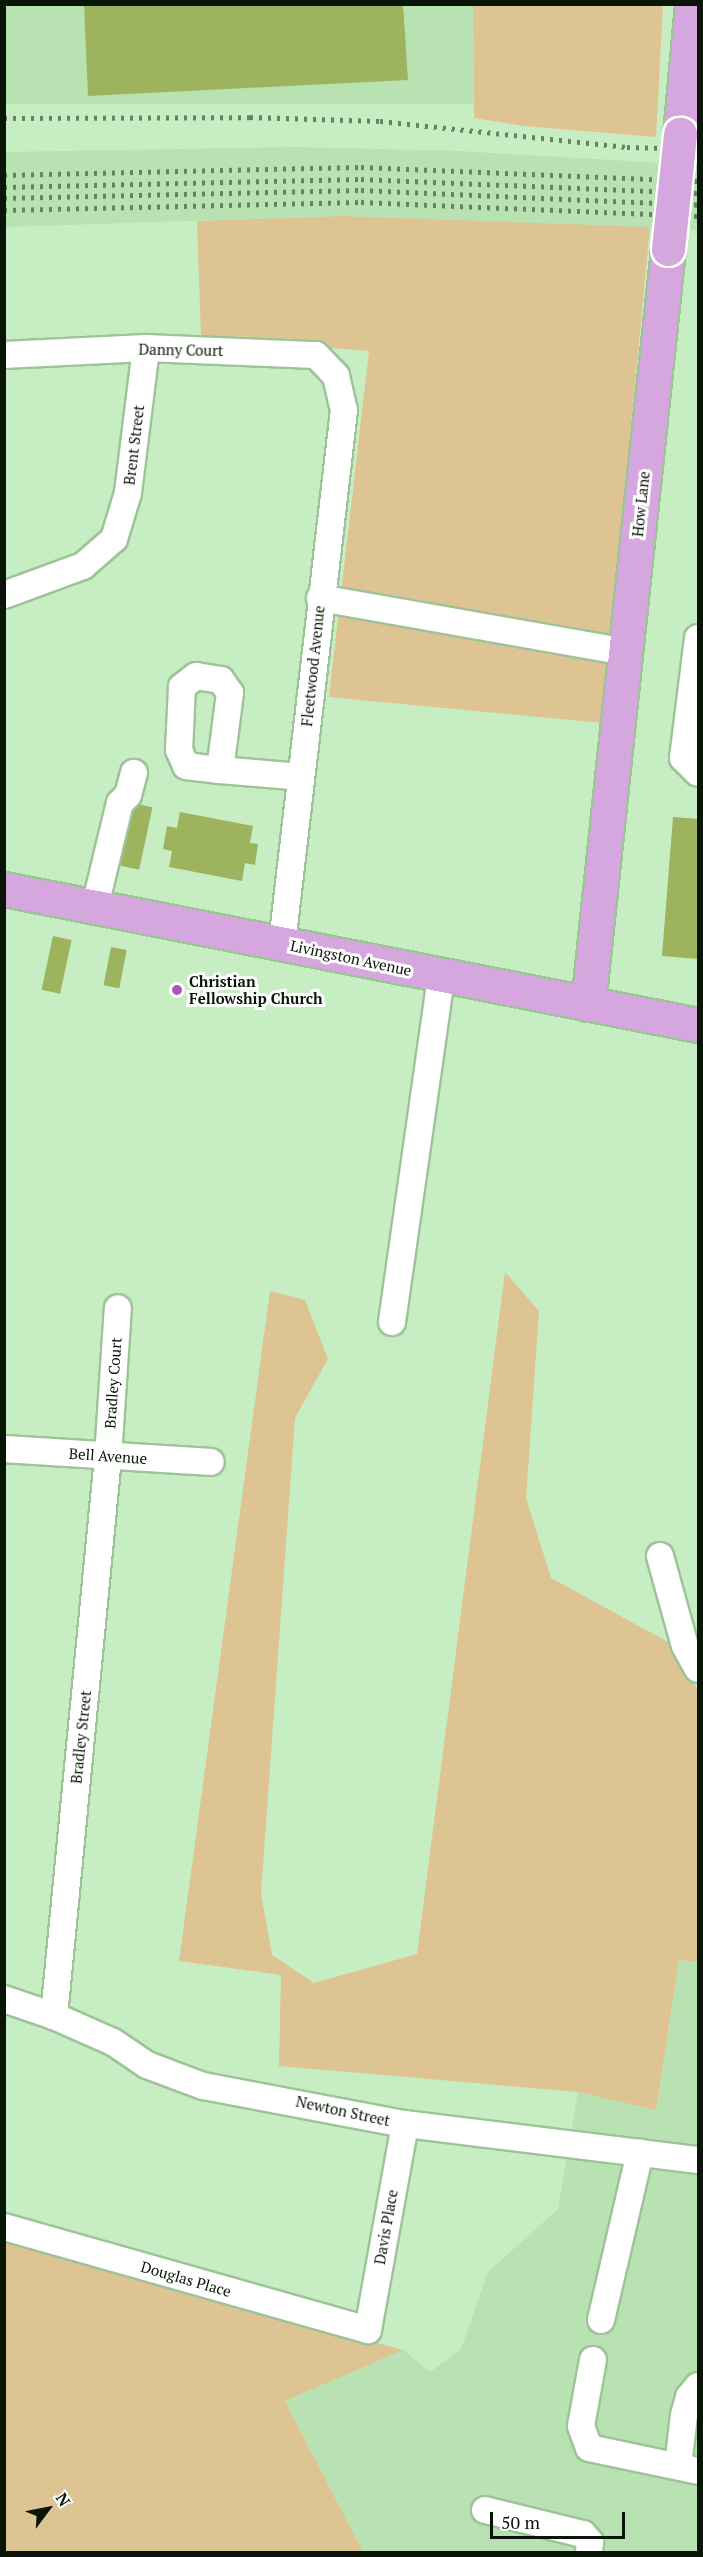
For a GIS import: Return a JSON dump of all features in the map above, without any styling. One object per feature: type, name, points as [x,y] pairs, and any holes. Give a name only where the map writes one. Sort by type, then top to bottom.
[{"type":"main road","name":"How Lane","points":[[588,1004],[692,4]]},
{"type":"main road","name":"Livingston Avenue","points":[[4,889],[699,1025]]},
{"type":"street","name":"Danny Court","points":[[4,355],[146,348],[316,355],[336,376],[339,389]]},
{"type":"street","name":"Brent Street","points":[[4,595],[83,566],[114,539],[128,493],[146,348]]},
{"type":"street","name":"Fleetwood Avenue","points":[[282,944],[320,598],[344,410],[339,389]]},
{"type":"street","points":[[320,598],[625,652]]},
{"type":"street","points":[[699,638],[683,758],[699,773]]},
{"type":"street","points":[[220,770],[301,777]]},
{"type":"street","points":[[95,906],[120,802],[128,795],[134,773]]},
{"type":"street","points":[[392,1322],[441,976]]},
{"type":"street","name":"Bradley Court","points":[[108,1457],[117,1308]]},
{"type":"street","name":"Bell Avenue","points":[[4,1449],[211,1462]]},
{"type":"street","name":"Bradley Street","points":[[54,2016],[108,1457]]},
{"type":"street","points":[[660,1556],[685,1646],[699,1669]]},
{"type":"street","name":"Newton Street","points":[[4,1999],[54,2016],[113,2042],[147,2065],[203,2086],[405,2124],[699,2160]]},
{"type":"street","name":"Davis Place","points":[[368,2330],[405,2124]]},
{"type":"street","points":[[601,2320],[640,2152]]},
{"type":"street","name":"Douglas Place","points":[[4,2228],[368,2330]]},
{"type":"street","points":[[593,2360],[582,2426],[589,2448],[688,2469],[684,2415],[690,2397],[699,2386]]},
{"type":"street","points":[[485,2510],[583,2534],[590,2542],[589,2553]]},
{"type":"shaded area","points":[[4,5],[473,5],[473,104],[4,104]]},
{"type":"shaded area","points":[[473,5],[663,5],[656,137],[524,126],[474,118]]},
{"type":"shaded area","points":[[294,147],[458,151],[698,165],[698,230],[342,216],[5,227],[4,152]]},
{"type":"shaded area","points":[[342,216],[650,227],[603,723],[329,697],[369,351],[201,338],[197,221]]},
{"type":"shaded area","points":[[505,1272],[539,1311],[526,1498],[551,1578],[668,1642],[698,1690],[698,1962],[679,1960],[656,2110],[578,2092],[279,2066],[281,1975],[179,1961],[270,1291],[305,1300],[328,1359],[295,1418],[261,1893],[272,1955],[314,1983],[417,1954]]},
{"type":"shaded area","points":[[679,1960],[698,1962],[698,2552],[363,2552],[285,2401],[403,2350],[430,2372],[461,2349],[488,2272],[558,2209],[578,2092],[656,2110]]},
{"type":"shaded area","points":[[4,2241],[403,2350],[285,2401],[363,2552],[5,2552]]},
{"type":"building","points":[[84,4],[403,4],[408,80],[88,96]]},
{"type":"building","points":[[128,802],[152,807],[139,870],[115,865]]},
{"type":"building","points":[[180,812],[253,826],[250,843],[258,844],[255,865],[245,863],[242,881],[169,867],[172,851],[163,849],[167,826],[177,828]]},
{"type":"building","points":[[673,817],[698,819],[698,959],[662,956]]},
{"type":"building","points":[[53,936],[72,940],[60,994],[42,990]]},
{"type":"building","points":[[111,947],[127,950],[119,988],[104,985]]},
{"type":"railway","points":[[4,118],[250,117],[380,121],[627,147],[698,149]]},
{"type":"railway","points":[[4,175],[361,167],[698,181]]},
{"type":"railway","points":[[4,187],[361,179],[698,193]]},
{"type":"railway","points":[[4,198],[361,190],[698,205]]},
{"type":"railway","points":[[4,210],[361,202],[698,216]]},
{"type":"place","name":"Christian Fellowship Church","points":[[177,990]]}]
